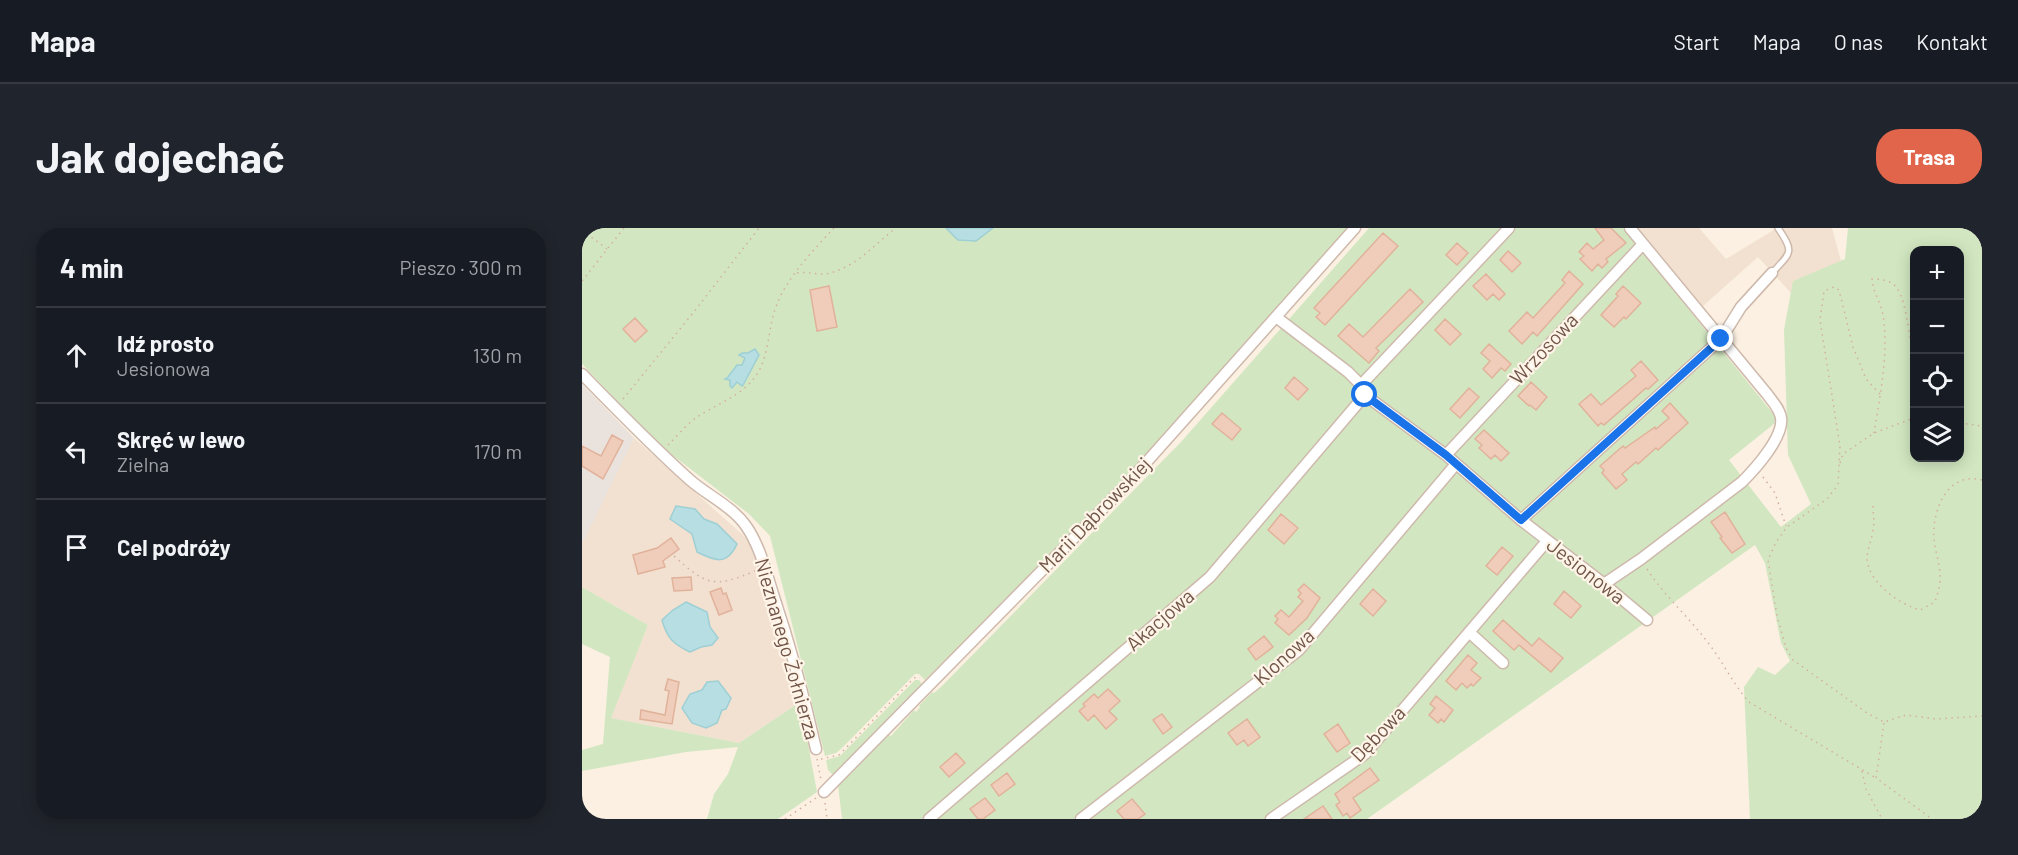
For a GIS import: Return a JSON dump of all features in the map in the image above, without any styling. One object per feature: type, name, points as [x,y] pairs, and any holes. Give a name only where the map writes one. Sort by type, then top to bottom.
[{"type":"street","name":"Marii Dąbrowskiej","points":[[824,792],[1127,484],[1355,228]]},
{"type":"street","name":"Akacjowa","points":[[929,819],[1210,577],[1363,390],[1509,228]]},
{"type":"street","points":[[1604,584],[1641,559],[1742,482],[1770,450],[1781,423],[1780,412],[1767,394],[1630,228]]},
{"type":"street","name":"Wrzosowa","points":[[1446,455],[1643,244]]},
{"type":"street","points":[[1521,520],[1721,339],[1741,307],[1773,273]]},
{"type":"street","name":"Jesionowa","points":[[1276,317],[1348,372],[1363,390],[1647,620]]},
{"type":"street","name":"Nieznanego Żołnierza","points":[[582,374],[659,453],[698,488],[742,521],[765,567],[802,688],[817,754]]},
{"type":"street","name":"Klonowa","points":[[1081,819],[1299,650],[1456,464]]},
{"type":"street","name":"Dębowa","points":[[1271,819],[1365,754],[1547,540]]},
{"type":"street","points":[[1469,632],[1503,663]]},
{"type":"lane","points":[[1773,273],[1790,251],[1789,245],[1778,228]]},
{"type":"path","points":[[582,281],[624,228]]},
{"type":"path","points":[[615,407],[693,313],[759,228]]},
{"type":"path","points":[[659,453],[695,418],[720,405],[746,387],[759,371],[776,305],[783,289],[834,228]]},
{"type":"path","points":[[796,273],[806,271],[828,274],[838,270],[871,250],[896,228]]},
{"type":"path","points":[[582,230],[607,249]]},
{"type":"path","points":[[1874,433],[1883,361],[1883,314],[1873,291],[1872,279],[1885,279],[1897,287],[1904,305],[1912,354]]},
{"type":"path","points":[[1880,394],[1866,379],[1853,346],[1839,290],[1834,287],[1824,291],[1820,320],[1840,446],[1838,485],[1827,499],[1787,527],[1776,542],[1768,560],[1777,616],[1786,648],[1793,660],[1884,722],[1906,715],[1937,719],[1982,716]]},
{"type":"path","points":[[1839,466],[1843,454],[1874,433],[1910,420]]},
{"type":"path","points":[[1964,424],[1982,426]]},
{"type":"path","points":[[1755,468],[1776,493],[1787,527]]},
{"type":"path","points":[[1873,506],[1874,527],[1867,555],[1868,568],[1883,588],[1908,606],[1920,610],[1935,603],[1941,580],[1934,530],[1940,501],[1953,484],[1974,478],[1982,480]]},
{"type":"path","points":[[674,556],[698,577],[716,583],[732,580],[765,567]]},
{"type":"path","points":[[1641,559],[1664,593],[1713,649],[1736,687],[1749,702],[1863,768],[1932,819]]},
{"type":"path","points":[[817,754],[839,755],[915,677],[924,682]]},
{"type":"path","points":[[1876,778],[1884,722]]},
{"type":"path","name":"Nieznanego Żołnierza","points":[[817,754],[827,819]]},
{"type":"path","points":[[1863,768],[1862,775],[1866,789],[1882,819]]},
{"type":"path","points":[[784,819],[824,792]]},
{"type":"shaded area","points":[[1638,228],[1699,228],[1726,259],[1777,228],[1832,228],[1841,261],[1794,281],[1791,293],[1758,257],[1703,306]]},
{"type":"shaded area","points":[[582,384],[634,438],[582,544]]},
{"type":"shaded area","points":[[634,438],[743,535],[755,550],[797,704],[739,743],[610,718],[648,625],[582,587],[582,544]]},
{"type":"green space","points":[[582,228],[1348,228],[1138,464],[925,680],[919,674],[915,674],[841,749],[825,756],[770,536],[749,514],[658,444],[582,364]]},
{"type":"green space","points":[[1369,228],[1623,228],[1775,416],[1775,423],[1729,460],[1781,527],[1811,504],[1788,455],[1784,330],[1793,281],[1845,259],[1848,228],[1982,228],[1982,819],[1750,819],[1744,687],[1758,667],[1775,675],[1790,661],[1781,643],[1765,563],[1755,545],[1367,819],[842,819],[838,785],[889,735],[891,736],[914,710],[916,712],[932,692],[934,693],[1181,442]]},
{"type":"green space","points":[[582,587],[648,625],[611,718],[739,743],[797,704],[808,744],[817,792],[778,819],[707,819],[714,794],[728,774],[738,747],[686,752],[582,771],[582,750],[603,744],[610,657],[582,644]]},
{"type":"green space","points":[[915,680],[919,680],[922,684],[833,775],[828,770],[826,760],[840,756]]},
{"type":"water","points":[[946,228],[993,228],[976,241],[958,240]]},
{"type":"water","points":[[755,349],[759,355],[743,385],[737,382],[732,388],[730,380],[725,379],[737,365],[742,365],[745,358],[739,355]]},
{"type":"water","points":[[676,506],[695,509],[704,519],[717,524],[737,544],[729,556],[720,560],[697,552],[692,534],[670,519]]},
{"type":"water","points":[[686,602],[707,612],[710,627],[718,638],[712,645],[690,652],[675,643],[669,636],[662,620]]},
{"type":"water","points":[[718,681],[731,698],[726,709],[722,710],[717,723],[706,728],[692,723],[682,708],[690,694],[702,690],[707,682]]},
{"type":"building","points":[[1595,228],[1611,228],[1626,243],[1606,259],[1608,262],[1602,268],[1598,264],[1592,271],[1580,259],[1584,256],[1579,252],[1587,243],[1593,249],[1604,240]]},
{"type":"building","points":[[1383,233],[1398,246],[1325,325],[1316,317],[1320,313],[1314,308]]},
{"type":"building","points":[[1457,243],[1468,253],[1457,265],[1446,255]]},
{"type":"building","points":[[1508,251],[1521,263],[1512,272],[1500,260]]},
{"type":"building","points":[[1569,271],[1583,284],[1537,336],[1533,332],[1522,344],[1509,331],[1527,312],[1533,318],[1565,283],[1562,280]]},
{"type":"building","points":[[1486,274],[1505,294],[1499,300],[1493,294],[1487,300],[1473,286]]},
{"type":"building","points":[[829,286],[837,327],[817,331],[810,290]]},
{"type":"building","points":[[1623,286],[1641,303],[1626,319],[1624,317],[1614,327],[1601,315],[1618,296],[1616,294]]},
{"type":"building","points":[[1410,289],[1423,302],[1376,348],[1379,351],[1369,363],[1338,336],[1349,324],[1363,337]]},
{"type":"building","points":[[635,318],[647,331],[635,342],[623,329]]},
{"type":"building","points":[[1445,319],[1461,334],[1450,345],[1435,330]]},
{"type":"building","points":[[1489,344],[1511,364],[1505,371],[1501,368],[1492,378],[1483,369],[1490,361],[1481,353]]},
{"type":"building","points":[[1641,361],[1658,380],[1604,425],[1601,423],[1598,426],[1579,404],[1591,394],[1601,405],[1636,376],[1631,370]]},
{"type":"building","points":[[1294,377],[1308,389],[1298,400],[1285,388]]},
{"type":"building","points":[[1531,382],[1547,397],[1536,410],[1518,396]]},
{"type":"building","points":[[1469,388],[1479,397],[1460,418],[1450,409]]},
{"type":"building","points":[[1670,403],[1688,423],[1658,450],[1656,448],[1622,474],[1627,480],[1616,489],[1602,473],[1604,470],[1600,466],[1623,446],[1625,448],[1669,418],[1662,411]]},
{"type":"building","points":[[1222,413],[1241,429],[1232,440],[1212,424]]},
{"type":"building","points":[[1484,430],[1509,453],[1501,461],[1495,455],[1491,459],[1479,448],[1482,445],[1475,439]]},
{"type":"building","points":[[612,435],[623,441],[603,479],[582,466],[582,446],[601,456]]},
{"type":"building","points":[[1725,512],[1745,544],[1732,553],[1711,522]]},
{"type":"building","points":[[1281,514],[1298,528],[1284,544],[1268,530]]},
{"type":"building","points":[[671,538],[679,549],[663,561],[665,567],[638,574],[633,555],[657,548]]},
{"type":"building","points":[[1502,547],[1513,556],[1497,575],[1486,566]]},
{"type":"building","points":[[691,577],[692,590],[674,591],[672,578]]},
{"type":"building","points":[[1304,584],[1320,598],[1307,618],[1289,635],[1275,623],[1278,619],[1275,616],[1281,610],[1289,617],[1303,601],[1298,597],[1301,593],[1298,590]]},
{"type":"building","points":[[721,588],[723,594],[726,593],[732,610],[719,615],[710,592]]},
{"type":"building","points":[[1373,589],[1386,601],[1373,616],[1360,604]]},
{"type":"building","points":[[1564,591],[1581,606],[1571,618],[1554,604]]},
{"type":"building","points":[[1503,620],[1532,646],[1539,638],[1563,658],[1551,672],[1519,645],[1514,650],[1493,631]]},
{"type":"building","points":[[1264,636],[1273,647],[1256,660],[1248,649]]},
{"type":"building","points":[[1468,655],[1477,663],[1471,670],[1481,678],[1473,686],[1471,684],[1467,688],[1462,683],[1456,690],[1446,681]]},
{"type":"building","points":[[668,679],[679,682],[672,724],[640,719],[641,710],[665,715],[669,691],[665,690]]},
{"type":"building","points":[[1108,689],[1120,701],[1109,711],[1117,719],[1106,729],[1094,715],[1088,721],[1079,711],[1094,694],[1098,698]]},
{"type":"building","points":[[1436,696],[1453,710],[1444,722],[1441,719],[1438,723],[1429,715],[1435,708],[1430,704]]},
{"type":"building","points":[[1162,714],[1172,727],[1163,734],[1153,720]]},
{"type":"building","points":[[1247,719],[1260,737],[1248,746],[1244,740],[1237,745],[1228,733]]},
{"type":"building","points":[[1338,724],[1350,743],[1337,752],[1324,734]]},
{"type":"building","points":[[956,753],[965,763],[949,777],[940,767]]},
{"type":"building","points":[[1370,768],[1379,780],[1353,798],[1361,810],[1350,818],[1347,813],[1343,816],[1336,805],[1340,802],[1335,794]]},
{"type":"building","points":[[1007,773],[1015,784],[999,796],[991,785]]},
{"type":"building","points":[[985,798],[995,810],[983,819],[978,819],[970,809]]},
{"type":"building","points":[[1132,799],[1145,814],[1138,819],[1124,819],[1117,811]]},
{"type":"building","points":[[1323,806],[1332,819],[1304,819]]},
{"type":"route","points":[[1365,395],[1446,455],[1521,520],[1721,339]]}]
